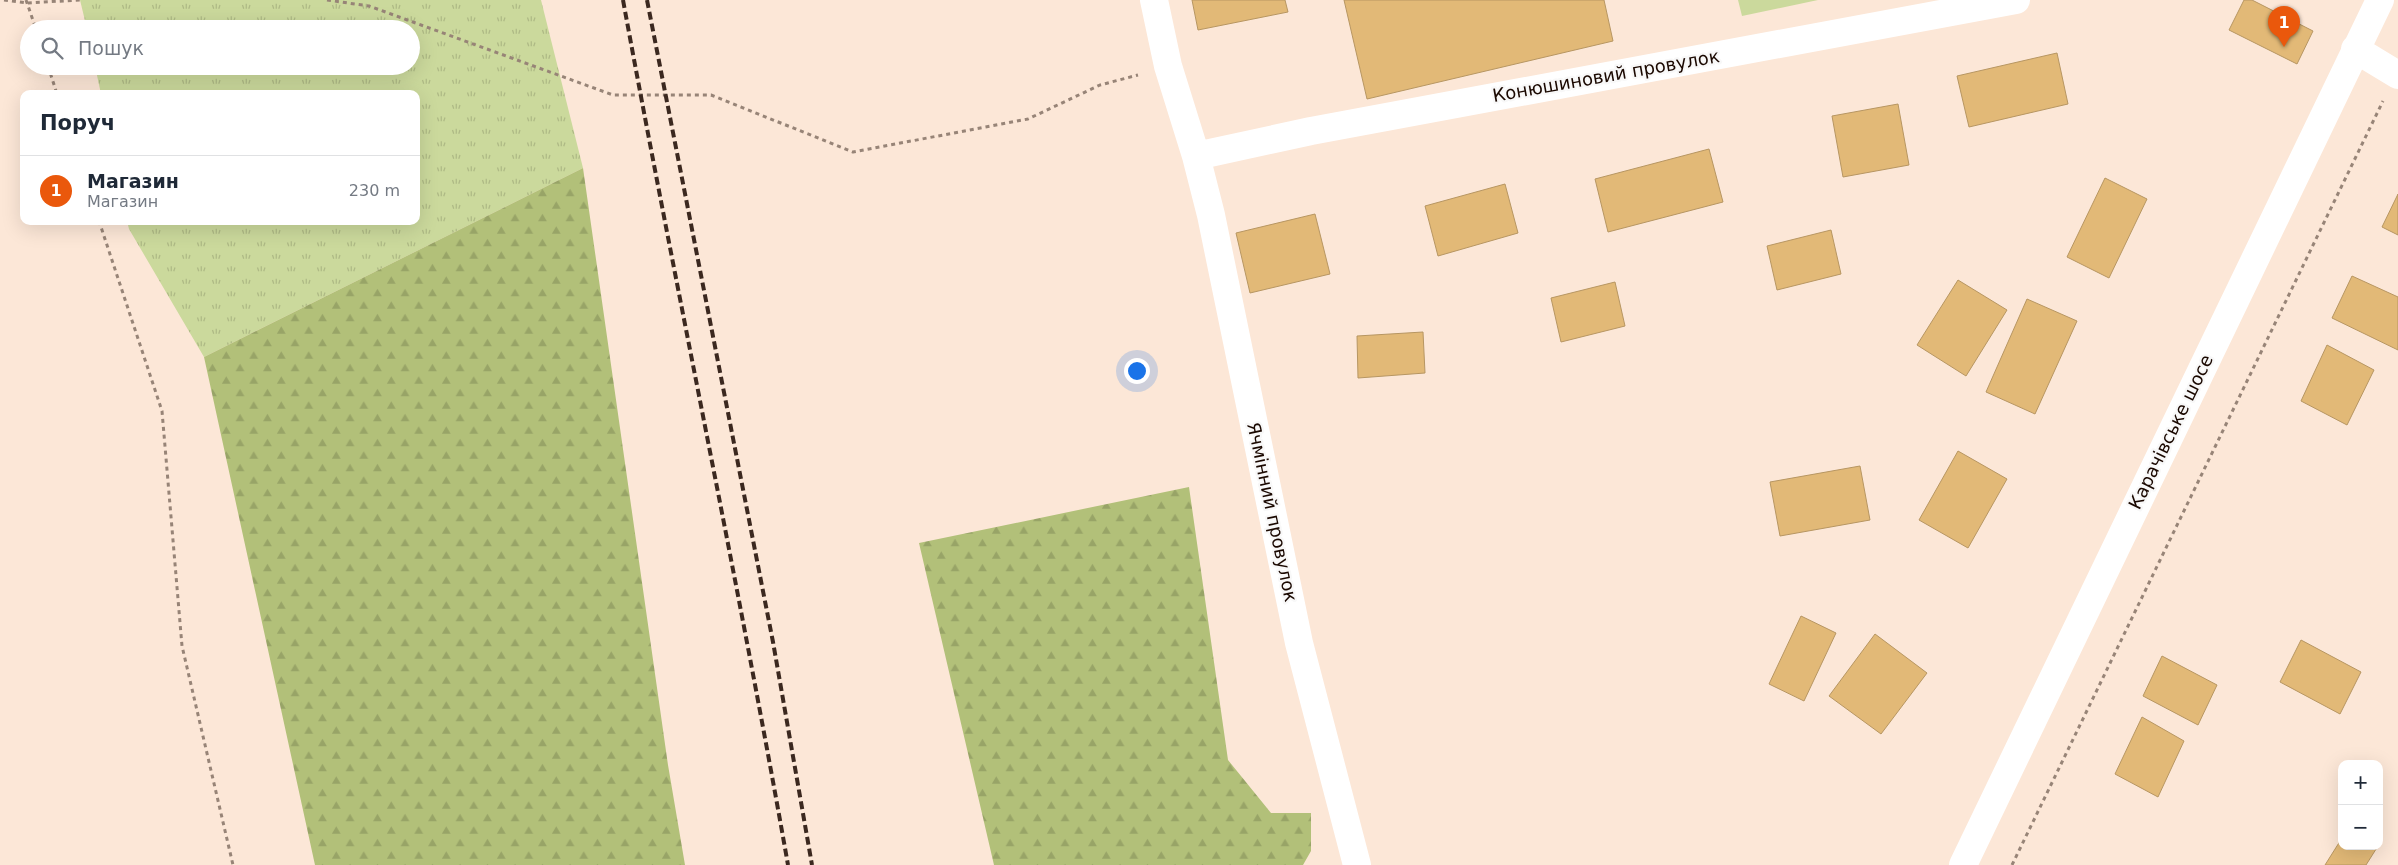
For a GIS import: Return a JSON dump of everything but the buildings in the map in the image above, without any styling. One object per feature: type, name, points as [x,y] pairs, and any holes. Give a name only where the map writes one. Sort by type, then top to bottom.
[{"type":"street","name":"Ячмінний провулок","points":[[1154,0],[1168,66],[1196,156],[1213,225],[1300,643],[1357,865]]},
{"type":"street","name":"Конюшиновий провулок","points":[[1196,156],[1311,131],[2016,0]]},
{"type":"street","name":"Карачівське шосе","points":[[1963,865],[2380,0]]},
{"type":"street","points":[[2355,49],[2397,74]]},
{"type":"path","points":[[4,0],[27,2],[80,0]]},
{"type":"path","points":[[328,0],[369,6],[407,20]]},
{"type":"path","points":[[27,2],[33,20]]},
{"type":"path","points":[[420,25],[613,95],[711,95],[853,152],[1028,119],[1100,85],[1168,66]]},
{"type":"path","points":[[2012,865],[2397,74]]},
{"type":"path","points":[[51,75],[56,90]]},
{"type":"path","points":[[100,225],[162,411],[182,646],[233,865]]},
{"type":"green space","points":[[80,0],[541,0],[583,168],[204,357],[128,225],[420,225],[420,90],[100,90],[97,75],[420,75],[420,20],[85,20]]},
{"type":"green space","points":[[1738,0],[1818,0],[1742,16]]},
{"type":"green space","points":[[583,168],[668,765],[685,865],[315,865],[204,357]]},
{"type":"green space","points":[[1189,487],[1228,760],[1271,813],[1311,813],[1311,851],[1303,865],[994,865],[919,543]]},
{"type":"railway","points":[[623,0],[788,865]]},
{"type":"railway","points":[[647,0],[773,642],[812,865]]},
{"type":"place","name":"Магазин","points":[[2284,47]]}]
